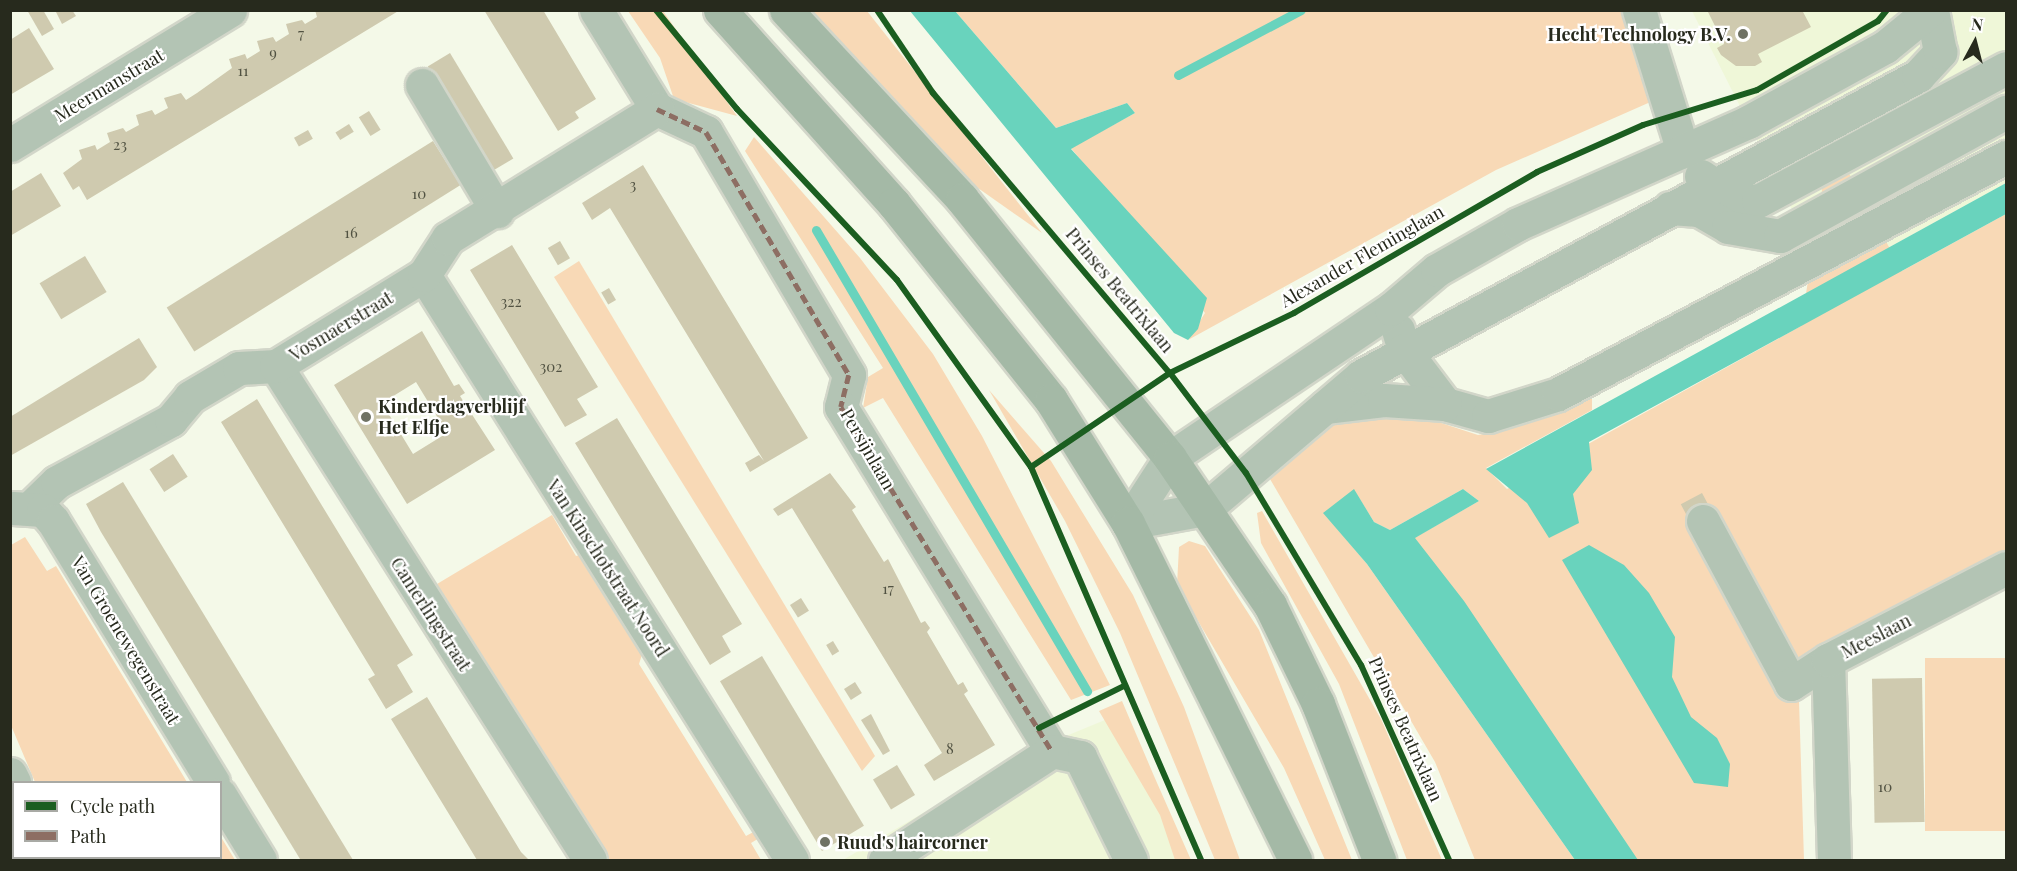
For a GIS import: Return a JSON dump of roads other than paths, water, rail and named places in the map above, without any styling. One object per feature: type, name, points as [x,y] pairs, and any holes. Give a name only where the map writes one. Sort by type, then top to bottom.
[{"type":"main road","points":[[720,10],[894,204],[1051,400],[1128,523],[1295,861]]},
{"type":"main road","points":[[786,10],[962,199],[1170,458],[1275,615],[1318,704],[1379,861]]},
{"type":"street","points":[[596,10],[657,109]]},
{"type":"street","points":[[1640,10],[1672,157],[1736,199],[1758,201],[2007,68]]},
{"type":"street","points":[[1931,10],[1940,52],[1918,76],[1404,350],[1325,406],[1205,509],[1128,523],[1170,458],[1391,309],[1437,270],[1518,224],[1672,157],[1885,47],[1931,10]]},
{"type":"street","name":"Meermanstraat","points":[[10,145],[214,15]]},
{"type":"street","points":[[422,85],[497,211]]},
{"type":"street","name":"Vosmaerstraat","points":[[21,507],[57,482],[171,420],[190,397],[239,368],[276,366],[424,276],[448,238],[497,211],[657,109]]},
{"type":"street","name":"Persijnlaan","points":[[657,109],[706,132],[849,375],[841,407],[1052,751]]},
{"type":"street","points":[[1749,290],[1780,236],[2007,112]]},
{"type":"street","points":[[1325,406],[1383,400],[1445,404],[1488,416],[1558,394],[1749,290],[1818,260],[2007,157]]},
{"type":"street","points":[[1670,208],[1699,210],[1728,227],[1780,236]]},
{"type":"street","name":"Van Kinschotstraat Noord","points":[[424,276],[792,861]]},
{"type":"street","points":[[1391,309],[1404,350],[1445,404]]},
{"type":"street","name":"Camerlingstraat","points":[[276,366],[590,861]]},
{"type":"street","name":"Van Groenewegenstraat","points":[[21,507],[53,521],[212,781]]},
{"type":"street","points":[[1703,521],[1791,684],[1828,660]]},
{"type":"street","name":"Meeslaan","points":[[1834,861],[1828,660],[2007,568]]},
{"type":"street","points":[[885,861],[1052,751],[1080,757],[1131,861]]},
{"type":"street","points":[[222,798],[260,861]]},
{"type":"water","points":[[910,11],[955,11],[1056,128],[1127,103],[1135,113],[1071,149],[1207,298],[1198,329],[1188,340],[1174,333]]},
{"type":"water","points":[[2006,183],[2006,214],[1589,442],[1592,470],[1573,494],[1579,523],[1549,538],[1527,503],[1486,469]]},
{"type":"water","points":[[1354,489],[1374,522],[1390,530],[1463,489],[1479,501],[1415,538],[1464,601],[1638,860],[1575,860],[1367,564],[1323,513]]},
{"type":"water","points":[[1589,545],[1624,565],[1649,593],[1675,637],[1672,677],[1691,717],[1717,738],[1730,764],[1728,787],[1694,783],[1562,560]]},
{"type":"waterway","points":[[1178,75],[1301,10]]},
{"type":"waterway","points":[[816,230],[1087,691]]},
{"type":"place","name":"Hecht Technology B.V.","points":[[1743,34]]},
{"type":"place","name":"Kinderdagverblijf Het Elfje","points":[[366,417]]},
{"type":"place","name":"Ruud's haircorner","points":[[825,842]]}]
